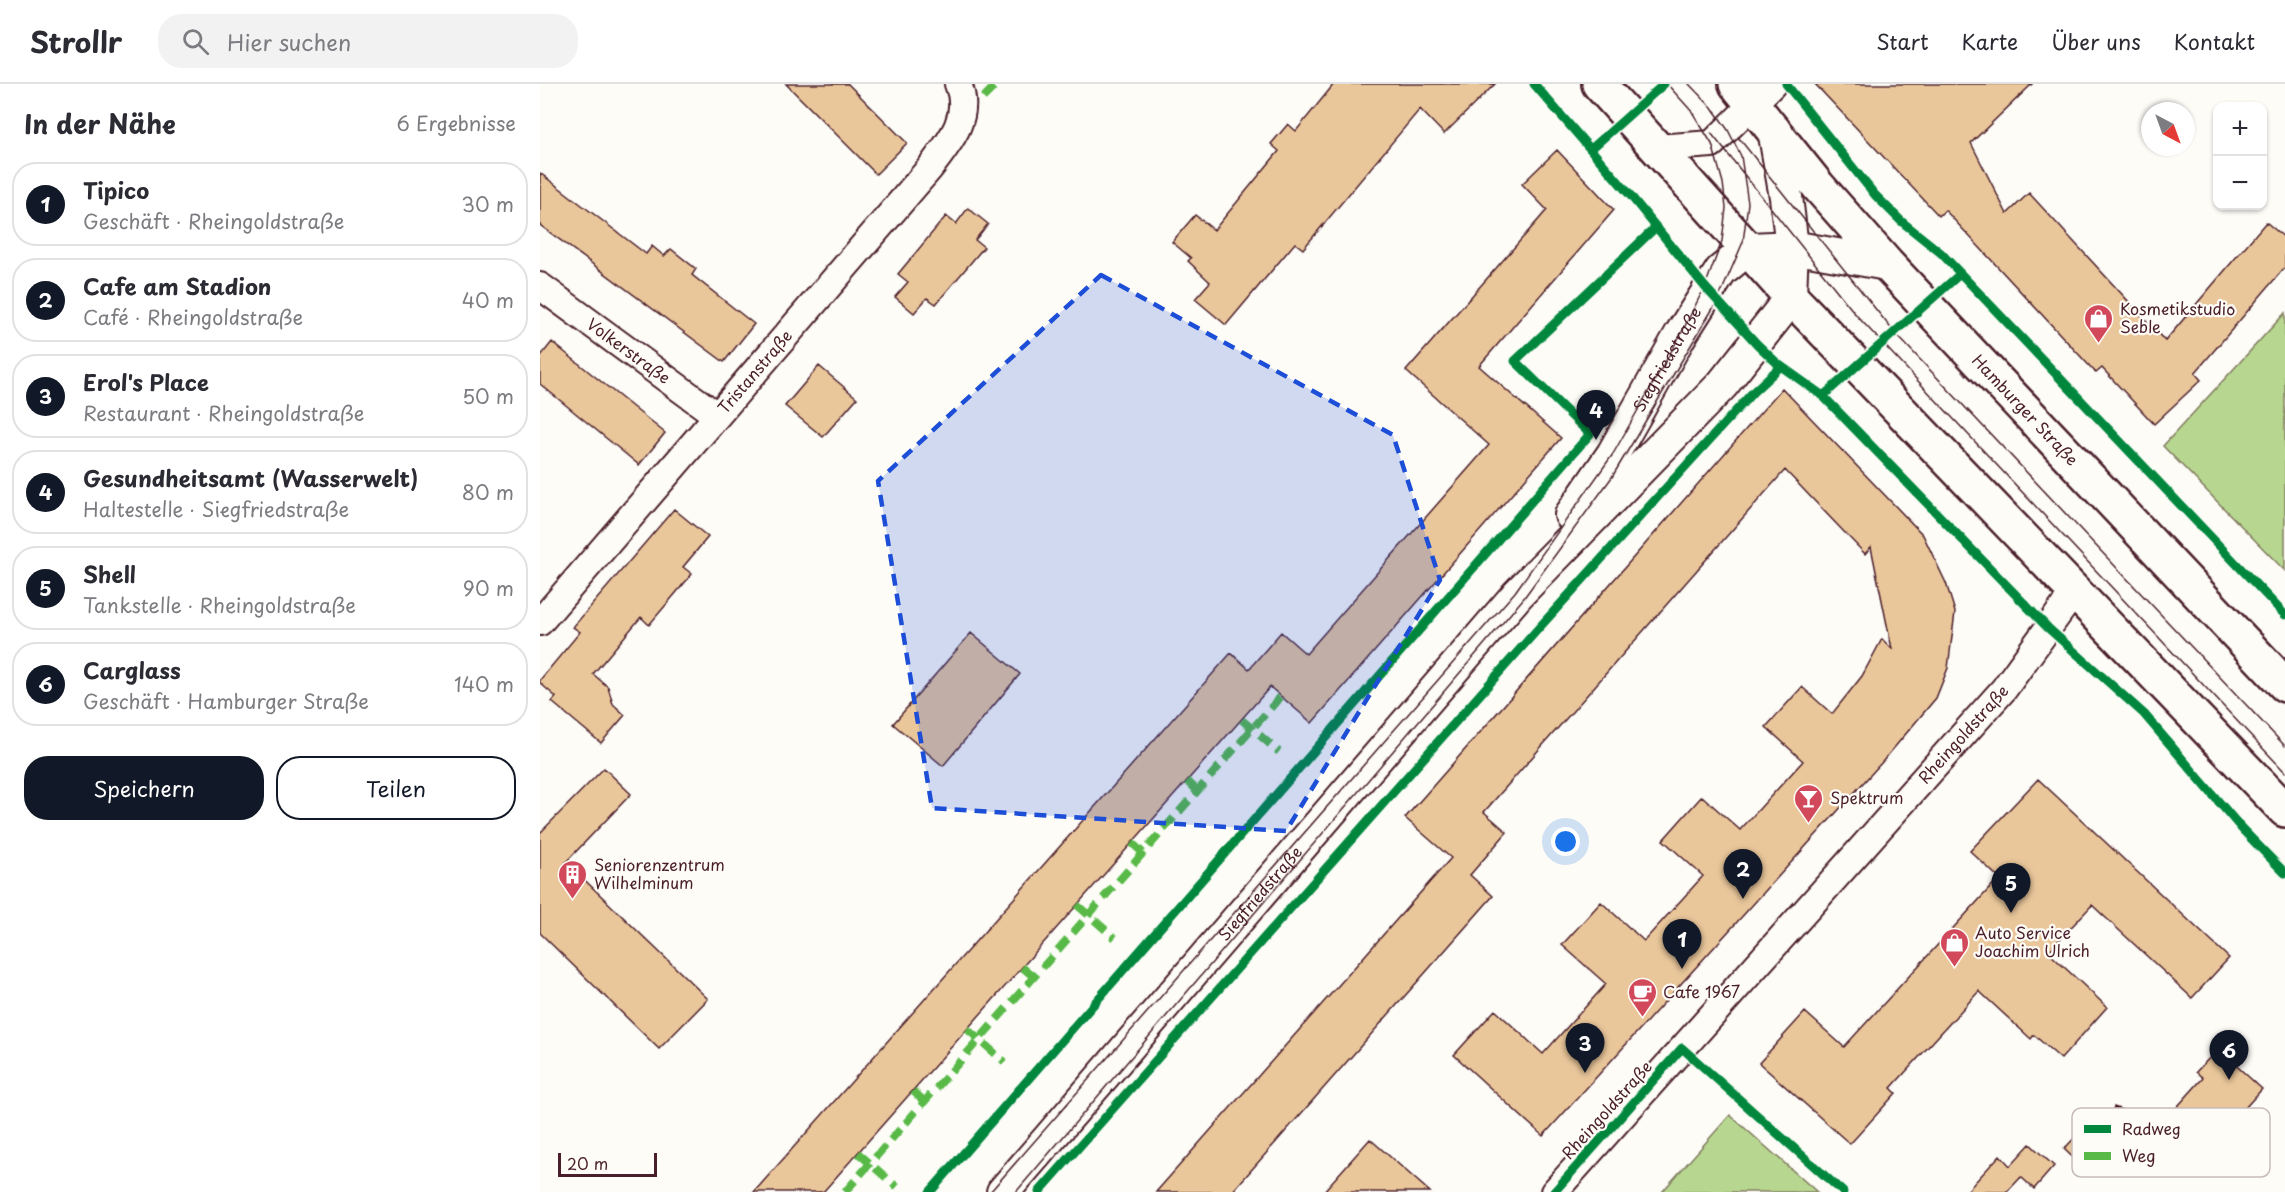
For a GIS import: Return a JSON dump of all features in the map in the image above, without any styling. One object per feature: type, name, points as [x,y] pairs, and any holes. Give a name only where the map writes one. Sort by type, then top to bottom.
[{"type":"main road","points":[[1599,84],[1790,296],[2285,810]]},
{"type":"main road","name":"Hamburger Straße","points":[[1754,91],[1774,130],[1887,264],[2285,685]]},
{"type":"street","name":"Tristanstraße","points":[[540,622],[930,168],[951,140],[962,117],[958,84]]},
{"type":"street","points":[[1657,148],[1712,144],[1754,91]]},
{"type":"street","name":"Hamburger Straße","points":[[1774,130],[1792,248],[1790,296]]},
{"type":"street","points":[[1750,249],[1792,248],[1887,264]]},
{"type":"street","name":"Siegfriedstraße","points":[[1518,594],[1613,454],[1721,271],[1750,249]]},
{"type":"street","name":"Volkerstraße","points":[[540,286],[716,416]]},
{"type":"street","name":"Siegfriedstraße","points":[[1003,1192],[1518,594],[1722,385],[1757,344],[1790,296]]},
{"type":"street","points":[[1634,416],[1640,429],[1667,440]]},
{"type":"street","name":"Rheingoldstraße","points":[[1554,1192],[2004,690],[2075,591]]},
{"type":"highlighted area","points":[[1101,275],[1393,435],[1440,580],[1286,831],[932,808],[878,481]]},
{"type":"green space","points":[[2285,313],[2285,571],[2163,446]]},
{"type":"green space","points":[[1730,1115],[1817,1192],[1662,1192]]},
{"type":"building","points":[[786,84],[848,84],[907,143],[876,174]]},
{"type":"building","points":[[1334,84],[1495,84],[1444,134],[1420,109],[1303,249],[1295,243],[1226,325],[1195,299],[1210,282],[1188,261],[1191,258],[1172,242],[1195,215],[1214,230],[1279,151],[1271,144],[1288,124],[1296,131]]},
{"type":"building","points":[[1815,84],[2032,84],[1971,143],[2007,214],[2029,193],[2165,341],[2266,222],[2285,238],[2285,267],[2195,373],[2201,380],[2154,424],[2102,368],[2096,373],[1945,210],[1939,216]]},
{"type":"building","points":[[1557,150],[1614,210],[1479,366],[1561,438],[1312,723],[1270,687],[823,1192],[754,1192],[1231,653],[1249,669],[1281,632],[1306,654],[1489,445],[1406,371],[1547,210],[1522,184]]},
{"type":"building","points":[[540,173],[646,254],[652,246],[664,256],[671,249],[696,269],[692,275],[754,324],[724,362],[540,225]]},
{"type":"building","points":[[968,208],[988,224],[975,240],[984,247],[936,304],[927,298],[914,313],[895,297],[908,282],[898,274],[946,216],[956,224]]},
{"type":"building","points":[[552,342],[665,433],[639,465],[540,384],[540,357]]},
{"type":"building","points":[[819,366],[857,398],[823,437],[785,406]]},
{"type":"building","points":[[1782,388],[1923,535],[1946,583],[1955,612],[1948,668],[1936,698],[1883,761],[1543,1136],[1454,1055],[1495,1010],[1543,1054],[1606,984],[1562,945],[1601,902],[1644,941],[1703,876],[1663,840],[1702,796],[1740,830],[1803,761],[1766,727],[1802,687],[1832,714],[1862,676],[1882,639],[1892,649],[1871,547],[1865,554],[1785,470],[1484,812],[1507,832],[1470,875],[1493,896],[1232,1192],[1156,1192],[1451,858],[1405,818]]},
{"type":"building","points":[[674,509],[708,537],[683,567],[692,574],[649,625],[641,617],[593,674],[608,687],[613,704],[625,715],[601,743],[552,702],[556,697],[540,683],[540,680],[580,632],[573,627]]},
{"type":"building","points":[[971,633],[1020,674],[943,766],[893,724]]},
{"type":"building","name":"Seniorenzentrum Wilhelminum","points":[[604,768],[631,794],[566,862],[708,999],[659,1049],[540,933],[540,833]]},
{"type":"building","points":[[2038,779],[2229,958],[2192,998],[2092,905],[2048,952],[2107,1007],[2061,1059],[2034,1035],[2031,1039],[1979,991],[1891,1088],[1896,1093],[1850,1144],[1759,1063],[1805,1012],[1844,1047],[1999,878],[1970,851]]},
{"type":"building","points":[[2218,1049],[2262,1089],[2245,1108],[2176,1108],[2203,1078],[2196,1072]]},
{"type":"building","points":[[1370,1139],[1430,1192],[1323,1192]]},
{"type":"building","points":[[2072,1141],[2072,1157],[2064,1149]]},
{"type":"building","points":[[2030,1144],[2054,1166],[2034,1189],[2021,1177],[2007,1192],[1966,1192],[2000,1155],[2010,1166]]},
{"type":"tram line","points":[[1667,84],[1695,115]]},
{"type":"tram line","points":[[1689,84],[1716,112]]},
{"type":"tram line","points":[[1016,1192],[1523,599],[1612,477],[1718,300],[1743,242],[1748,203],[1741,156],[1728,130],[1711,106]]},
{"type":"tram line","points":[[990,1192],[1515,592],[1613,454],[1681,334],[1706,284],[1722,241],[1726,208],[1723,183],[1712,144],[1691,110]]},
{"type":"tram line","points":[[1711,133],[1857,316],[2285,772]]},
{"type":"tram line","points":[[1738,137],[1894,332],[2285,746]]},
{"type":"marked path","points":[[983,98],[997,84]]},
{"type":"marked path","points":[[845,1192],[1281,696]]},
{"type":"marked path","points":[[1242,720],[1279,752]]},
{"type":"marked path","points":[[1187,781],[1198,791]]},
{"type":"marked path","points":[[1132,843],[1143,853]]},
{"type":"marked path","points":[[1077,905],[1115,938]]},
{"type":"marked path","points":[[1022,967],[1034,977]]},
{"type":"marked path","points":[[967,1029],[1005,1062]]},
{"type":"marked path","points":[[913,1091],[925,1102]]},
{"type":"marked path","points":[[858,1153],[897,1187]]},
{"type":"cycle path","points":[[1534,84],[1630,195],[1705,287],[1757,344],[1778,364],[1823,396],[2048,628],[2144,714],[2242,829],[2285,873]]},
{"type":"cycle path","points":[[1591,149],[1664,84]]},
{"type":"cycle path","points":[[1786,84],[1875,195],[1901,221],[1941,253],[2285,615]]},
{"type":"cycle path","points":[[930,1192],[1590,434],[1515,361],[1656,227]]},
{"type":"cycle path","points":[[1823,396],[1960,274]]},
{"type":"cycle path","points":[[1039,1192],[1537,630],[1753,392],[1781,366]]},
{"type":"cycle path","points":[[1554,1192],[1682,1048],[1843,1192]]},
{"type":"place","name":"Kosmetikstudio Seble","points":[[2099,344]]},
{"type":"place","name":"Gesundheitsamt (Wasserwelt)","points":[[1596,440]]},
{"type":"place","name":"Spektrum","points":[[1809,824]]},
{"type":"place","name":"Cafe am Stadion","points":[[1743,899]]},
{"type":"place","name":"Seniorenzentrum Wilhelminum","points":[[573,900]]},
{"type":"place","name":"Shell","points":[[2011,913]]},
{"type":"place","name":"Auto Service Joachim Ulrich","points":[[1954,968]]},
{"type":"place","name":"Tipico","points":[[1682,969]]},
{"type":"place","name":"Cafe 1967","points":[[1642,1018]]},
{"type":"place","name":"Erol's Place","points":[[1585,1073]]},
{"type":"place","name":"Carglass","points":[[2229,1080]]}]
